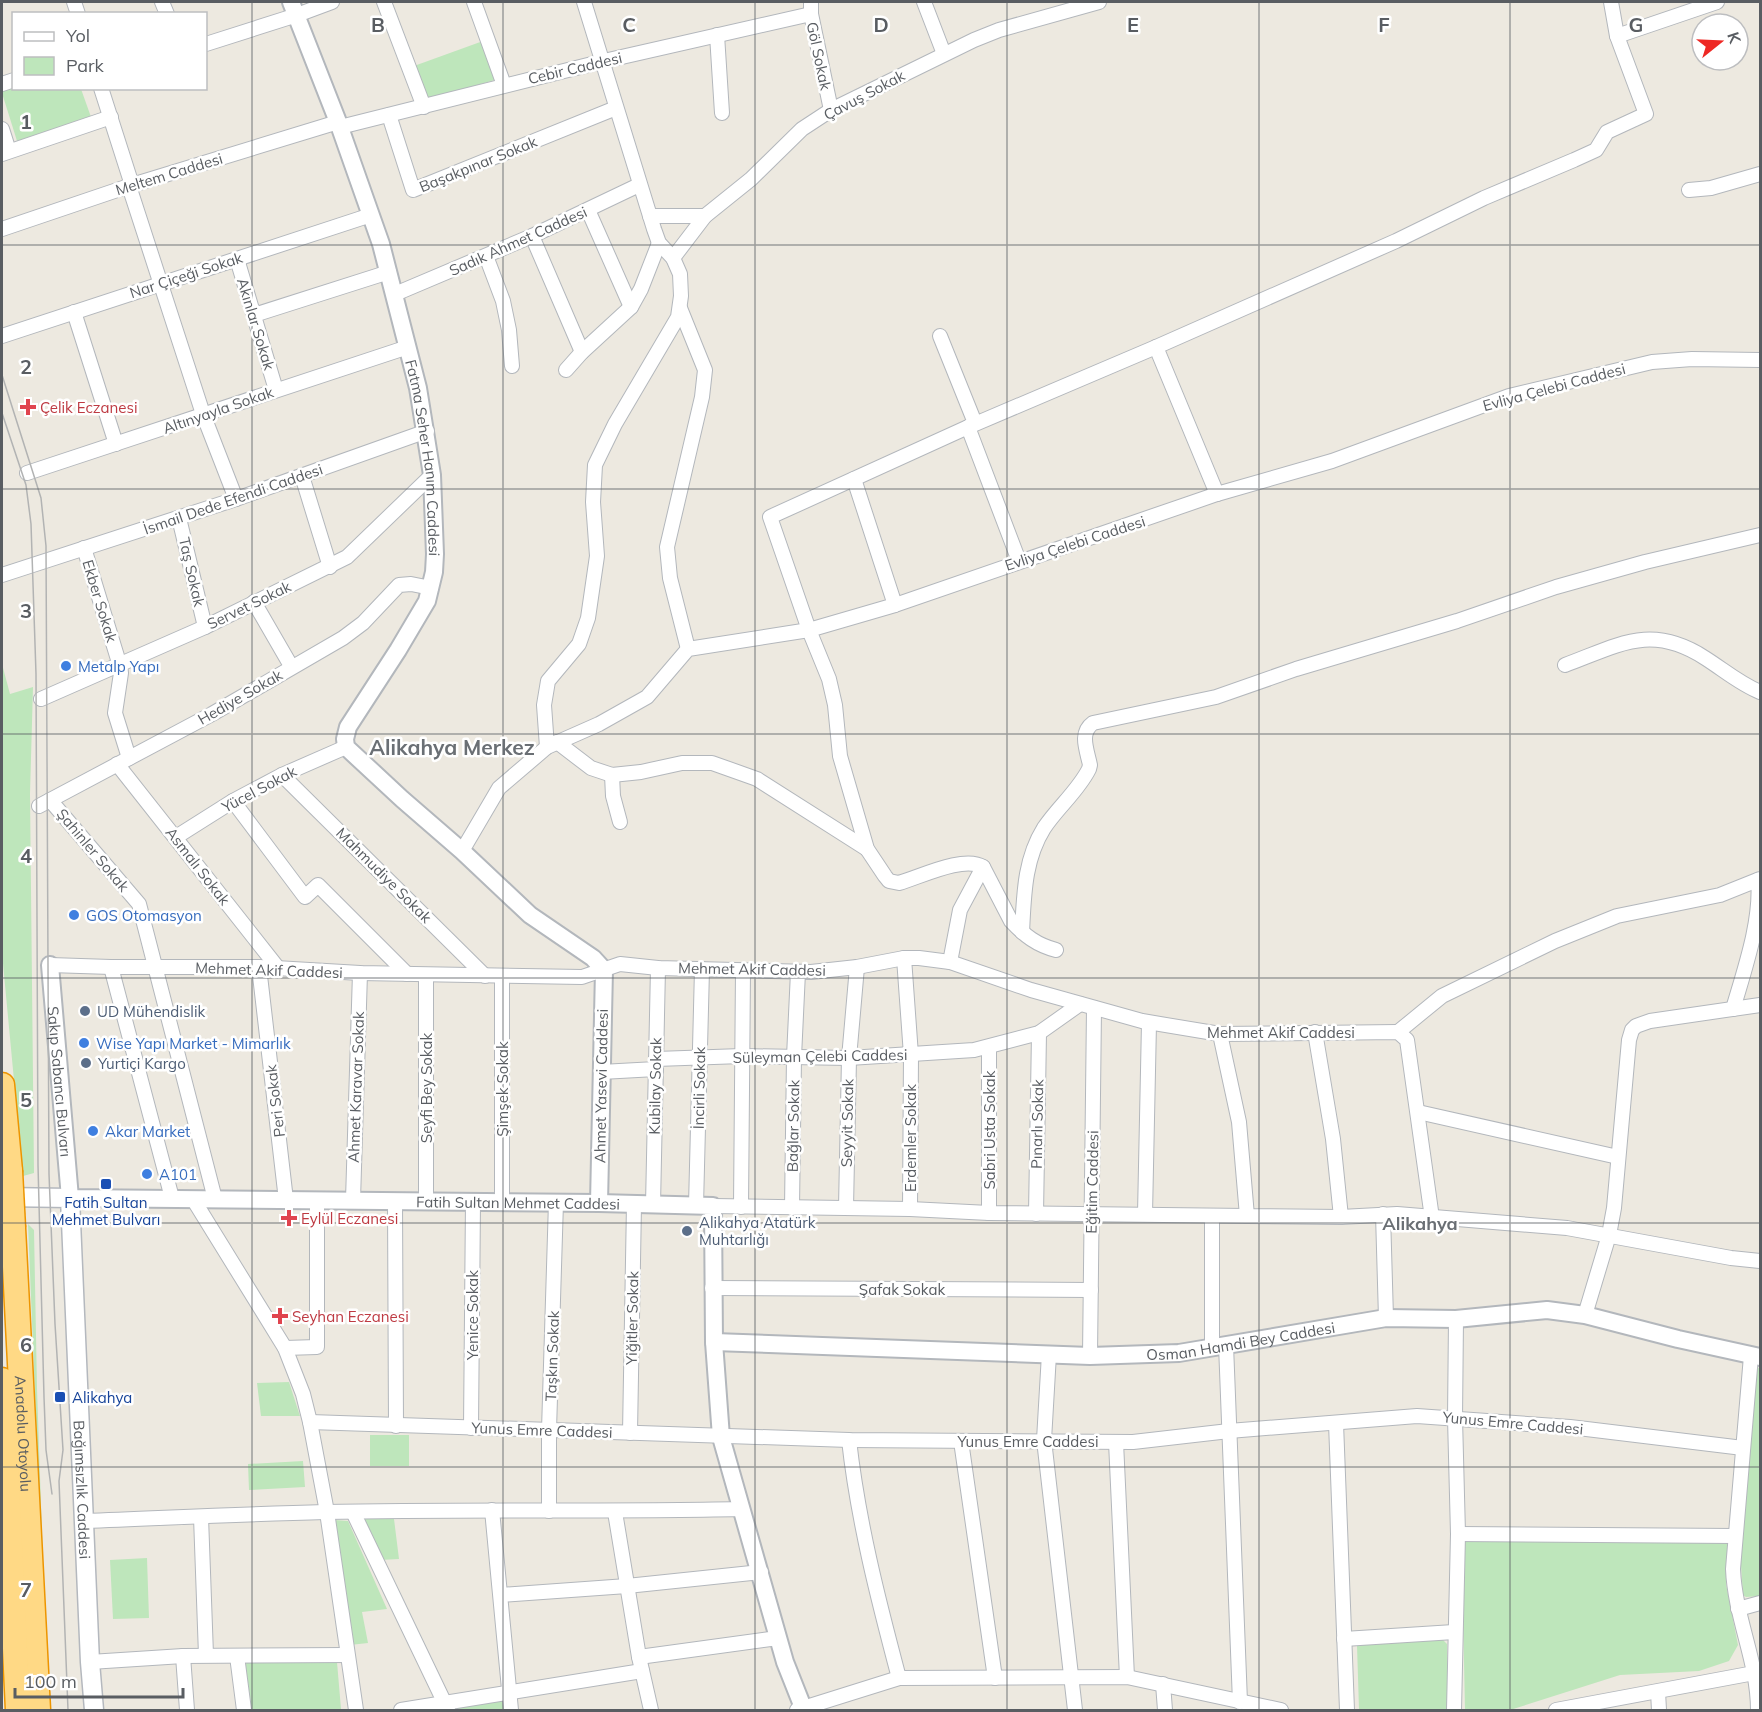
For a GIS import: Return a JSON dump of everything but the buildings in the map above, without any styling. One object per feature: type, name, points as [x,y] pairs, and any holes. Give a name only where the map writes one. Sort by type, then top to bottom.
[{"type":"highway","name":"Anadolu Otoyolu","points":[[2,1085],[14,1228],[38,1710]]},
{"type":"highway","name":"Anadolu Otoyolu","points":[[2,1380],[18,1710]]},
{"type":"main road","name":"Fatih Sultan Mehmet Caddesi","points":[[2,1197],[70,1198]]},
{"type":"main road","name":"Bağımsızlık Caddesi","points":[[70,1198],[94,1710]]},
{"type":"street","points":[[207,44],[294,8],[332,2]]},
{"type":"street","points":[[384,2],[424,107]]},
{"type":"street","points":[[474,2],[504,86]]},
{"type":"street","points":[[584,2],[604,61],[639,185],[659,243],[673,258],[680,274],[680,308],[678,317],[615,423],[595,465],[593,502],[597,556],[588,618],[579,644],[548,681],[544,705],[552,745],[591,768],[612,775],[682,764],[712,764],[757,778],[867,849]]},
{"type":"street","points":[[924,2],[944,54]]},
{"type":"street","name":"Çavuş Sokak","points":[[673,258],[705,216],[751,179],[802,129],[831,110],[944,54],[999,30],[1094,2]]},
{"type":"street","points":[[1056,950],[1035,943],[1011,921],[983,867],[978,864],[964,863],[895,883],[885,876],[867,849],[840,756],[832,691],[808,630],[770,516],[972,425],[1396,241],[1484,198],[1596,150],[1607,132],[1646,114],[1617,36],[1611,2]]},
{"type":"street","points":[[1617,36],[1717,2]]},
{"type":"street","name":"Fatma Seher Hanım Caddesi","points":[[294,8],[339,124],[389,272],[427,431],[432,475],[435,555],[427,601],[399,650],[348,727],[346,747]]},
{"type":"street","name":"Cebir Caddesi","points":[[339,124],[424,107],[717,35],[811,8]]},
{"type":"street","name":"Göl Sokak","points":[[811,8],[831,110]]},
{"type":"street","points":[[717,35],[722,113]]},
{"type":"street","points":[[102,90],[203,414],[236,499]]},
{"type":"street","name":"Başakpınar Sokak","points":[[389,115],[413,190],[616,108]]},
{"type":"street","points":[[2,129],[5,152],[111,117]]},
{"type":"street","name":"Meltem Caddesi","points":[[2,229],[131,186],[339,124]]},
{"type":"street","points":[[1689,190],[1712,188],[1761,174]]},
{"type":"street","name":"Sadık Ahmet Caddesi","points":[[395,294],[532,236],[639,185]]},
{"type":"street","points":[[588,210],[631,308]]},
{"type":"street","name":"Nar Çiçeği Sokak","points":[[2,336],[371,215]]},
{"type":"street","points":[[650,216],[705,216]]},
{"type":"street","points":[[532,236],[582,352]]},
{"type":"street","points":[[566,370],[582,352],[631,308],[659,243]]},
{"type":"street","points":[[486,256],[503,301],[509,330],[512,366]]},
{"type":"street","name":"Akınlar Sokak","points":[[237,259],[276,390]]},
{"type":"street","points":[[254,315],[389,272]]},
{"type":"street","points":[[462,851],[499,788],[552,745],[599,724],[647,697],[688,649],[670,578],[667,547],[702,397],[705,370],[680,308]]},
{"type":"street","points":[[74,312],[116,444]]},
{"type":"street","points":[[940,336],[1019,561]]},
{"type":"street","name":"Altınyayla Sokak","points":[[27,473],[408,347]]},
{"type":"street","points":[[1156,347],[1217,494]]},
{"type":"street","name":"Evliya Çelebi Caddesi","points":[[688,649],[808,630],[895,604],[1217,494],[1332,461],[1509,396],[1652,362],[1679,359],[1761,360]]},
{"type":"street","name":"İsmail Dede Efendi Caddesi","points":[[2,574],[236,499],[427,431]]},
{"type":"street","name":"Servet Sokak","points":[[41,699],[120,666],[330,567],[356,550],[432,475]]},
{"type":"street","points":[[302,476],[330,567]]},
{"type":"street","points":[[855,479],[895,604]]},
{"type":"street","name":"Taş Sokak","points":[[179,518],[205,627]]},
{"type":"street","points":[[1022,932],[1024,890],[1030,857],[1044,827],[1075,792],[1087,773],[1090,765],[1085,737],[1089,726],[1093,723],[1216,697],[1296,669],[1457,621],[1556,586],[1645,562],[1761,535]]},
{"type":"street","name":"Ekber Sokak","points":[[84,548],[120,666],[115,713],[123,761]]},
{"type":"street","name":"Hediye Sokak","points":[[45,803],[212,714],[355,630],[399,585],[411,584],[431,588]]},
{"type":"street","points":[[254,602],[291,666]]},
{"type":"street","points":[[1565,665],[1634,640],[1668,640],[1705,658],[1728,675],[1761,692]]},
{"type":"street","points":[[346,747],[530,915],[592,958],[604,970]]},
{"type":"street","name":"Yücel Sokak","points":[[176,837],[233,801],[282,775],[346,747]]},
{"type":"street","name":"Asmalı Sokak","points":[[123,761],[176,837],[278,968]]},
{"type":"street","name":"Mahmudiye Sokak","points":[[282,775],[485,976]]},
{"type":"street","points":[[612,775],[613,796],[620,822]]},
{"type":"street","points":[[233,801],[305,897],[318,885],[407,974]]},
{"type":"street","name":"Şahinler Sokak","points":[[45,803],[139,904],[215,1199]]},
{"type":"street","points":[[950,962],[960,910],[983,867]]},
{"type":"street","points":[[1432,1218],[1407,1040],[1398,1032],[1442,996],[1555,941],[1617,916],[1720,895],[1759,879],[1760,898],[1754,933],[1733,1009]]},
{"type":"street","name":"Mehmet Akif Caddesi","points":[[50,965],[156,968],[259,967],[426,975],[582,976],[620,964],[658,968],[798,972],[857,967],[904,958],[919,958],[950,962],[1031,990],[1149,1023],[1220,1034],[1398,1032]]},
{"type":"street","name":"Erdemler Sokak","points":[[904,958],[911,1055],[910,1209]]},
{"type":"street","name":"Sakıp Sabancı Bulvarı","points":[[50,965],[70,1198]]},
{"type":"street","points":[[111,967],[172,1198]]},
{"type":"street","name":"Peri Sokak","points":[[259,967],[286,1200]]},
{"type":"street","name":"Seyyit Sokak","points":[[846,1208],[849,1058],[857,967]]},
{"type":"street","name":"Kubilay Sokak","points":[[653,1204],[658,968]]},
{"type":"street","name":"İncirli Sokak","points":[[702,969],[699,1058],[704,1206]]},
{"type":"street","name":"Ahmet Yasevi Caddesi","points":[[598,1203],[604,970]]},
{"type":"street","points":[[741,1207],[743,971]]},
{"type":"street","name":"Bağlar Sokak","points":[[792,1208],[794,1057],[798,972]]},
{"type":"street","name":"Ahmet Karavar Sokak","points":[[353,1200],[360,973]]},
{"type":"street","name":"Seyfi Bey Sokak","points":[[426,975],[426,1201]]},
{"type":"street","name":"Şimşek Sokak","points":[[502,976],[502,1202]]},
{"type":"street","name":"Süleyman Çelebi Caddesi","points":[[601,1072],[699,1058],[742,1056],[849,1058],[911,1055],[989,1047],[1039,1033],[1080,1004]]},
{"type":"street","points":[[1585,1315],[1609,1234],[1614,1208],[1629,1040],[1632,1030],[1641,1023],[1650,1021],[1761,1005]]},
{"type":"street","name":"Eğitim Caddesi","points":[[1090,1356],[1094,1008]]},
{"type":"street","points":[[1145,1215],[1149,1023]]},
{"type":"street","points":[[1314,1032],[1333,1139],[1341,1216]]},
{"type":"street","name":"Pınarlı Sokak","points":[[1036,1214],[1039,1033]]},
{"type":"street","points":[[1220,1034],[1239,1122],[1247,1216]]},
{"type":"street","name":"Sabri Usta Sokak","points":[[989,1047],[989,1213]]},
{"type":"street","points":[[1418,1112],[1618,1156]]},
{"type":"street","name":"Fatih Sultan Mehmet Caddesi","points":[[70,1198],[556,1202],[704,1206]]},
{"type":"street","points":[[193,1199],[285,1348],[303,1394],[327,1512],[356,1710]]},
{"type":"street","points":[[285,1348],[317,1347],[317,1200]]},
{"type":"street","points":[[395,1201],[396,1425]]},
{"type":"street","name":"Yenice Sokak","points":[[471,1428],[473,1202]]},
{"type":"street","name":"Taşkın Sokak","points":[[549,1510],[549,1430],[556,1202]]},
{"type":"street","name":"Yiğitler Sokak","points":[[630,1433],[634,1204]]},
{"type":"street","points":[[1281,1710],[1127,1677],[1072,1677],[899,1678],[801,1710],[778,1638],[721,1437],[712,1288],[704,1206],[1092,1215],[1341,1216],[1383,1214],[1567,1228],[1731,1258],[1761,1261]]},
{"type":"street","points":[[1383,1214],[1386,1318]]},
{"type":"street","points":[[1212,1216],[1219,1346],[1229,1431],[1240,1702]]},
{"type":"street","name":"Şafak Sokak","points":[[712,1288],[1091,1290]]},
{"type":"street","name":"Osman Hamdi Bey Caddesi","points":[[714,1341],[1090,1356],[1179,1353],[1386,1318],[1456,1319],[1547,1310],[1585,1315],[1756,1357]]},
{"type":"street","points":[[1454,1710],[1458,1534],[1455,1418],[1456,1319]]},
{"type":"street","points":[[1048,1354],[1044,1440],[1075,1710]]},
{"type":"street","points":[[1756,1357],[1743,1448],[1735,1536],[1734,1584],[1754,1673],[1758,1710]]},
{"type":"street","name":"Yunus Emre Caddesi","points":[[310,1422],[721,1437],[1133,1442],[1229,1431],[1417,1416],[1570,1427],[1743,1448]]},
{"type":"street","points":[[1336,1423],[1347,1710]]},
{"type":"street","points":[[849,1440],[854,1488],[867,1555],[899,1678]]},
{"type":"street","points":[[961,1441],[995,1678]]},
{"type":"street","points":[[1116,1442],[1127,1677]]},
{"type":"street","points":[[85,1521],[327,1512],[492,1510],[615,1512],[742,1509]]},
{"type":"street","points":[[492,1510],[511,1710]]},
{"type":"street","points":[[353,1512],[446,1707]]},
{"type":"street","points":[[615,1512],[651,1710]]},
{"type":"street","points":[[201,1517],[206,1655]]},
{"type":"street","points":[[1458,1534],[1735,1536]]},
{"type":"street","points":[[501,1595],[627,1586],[761,1572]]},
{"type":"street","points":[[1738,1610],[1761,1603]]},
{"type":"street","points":[[1344,1639],[1454,1632]]},
{"type":"street","points":[[401,1710],[446,1707],[641,1664],[778,1638]]},
{"type":"street","points":[[90,1662],[206,1655],[347,1655]]},
{"type":"street","points":[[183,1656],[187,1710]]},
{"type":"street","points":[[237,1656],[244,1710]]},
{"type":"street","points":[[1556,1710],[1754,1673]]},
{"type":"street","points":[[1162,1684],[1165,1710]]},
{"type":"street","points":[[1658,1692],[1659,1710]]},
{"type":"green space","points":[[483,41],[498,79],[426,100],[414,66]]},
{"type":"green space","points":[[12,87],[12,90],[81,90],[91,117],[17,141],[2,91]]},
{"type":"green space","points":[[2,664],[10,694],[33,687],[30,794],[34,1173],[23,1176],[2,953]]},
{"type":"green space","points":[[28,1224],[34,1230],[48,1710]]},
{"type":"green space","points":[[1760,1366],[1760,1596],[1746,1597],[1743,1595],[1740,1551],[1756,1371]]},
{"type":"green space","points":[[289,1382],[300,1416],[261,1416],[257,1383]]},
{"type":"green space","points":[[370,1435],[409,1435],[409,1466],[370,1466]]},
{"type":"green space","points":[[303,1461],[305,1487],[249,1490],[248,1464]]},
{"type":"green space","points":[[362,1519],[394,1519],[399,1559],[380,1560]]},
{"type":"green space","points":[[334,1520],[348,1521],[387,1609],[362,1612],[368,1643],[350,1645]]},
{"type":"green space","points":[[1465,1542],[1730,1543],[1726,1584],[1738,1645],[1729,1661],[1699,1671],[1620,1675],[1510,1710],[1465,1710],[1463,1613]]},
{"type":"green space","points":[[147,1558],[149,1618],[113,1619],[110,1560]]},
{"type":"green space","points":[[1441,1638],[1447,1644],[1447,1710],[1359,1710],[1357,1645]]},
{"type":"green space","points":[[337,1662],[341,1709],[252,1710],[245,1663]]},
{"type":"green space","points":[[502,1701],[504,1710],[453,1710],[452,1708]]},
{"type":"tram line","points":[[2,375],[41,498],[46,546],[49,1174],[63,1450],[59,1481],[68,1710]]},
{"type":"tram line","points":[[2,413],[26,485],[31,524],[36,674],[38,1165],[46,1450],[52,1494]]},
{"type":"place","name":"Çelik Eczanesi","points":[[28,407]]},
{"type":"place","name":"Metalp Yapı","points":[[66,666]]},
{"type":"place","name":"GOS Otomasyon","points":[[74,915]]},
{"type":"place","name":"UD Mühendislik","points":[[85,1011]]},
{"type":"place","name":"Wise Yapı Market - Mimarlık","points":[[84,1043]]},
{"type":"place","name":"Yurtiçi Kargo","points":[[86,1063]]},
{"type":"place","name":"Akar Market","points":[[93,1131]]},
{"type":"place","name":"A101","points":[[147,1174]]},
{"type":"place","name":"Fatih Sultan Mehmet Bulvarı","points":[[106,1184]]},
{"type":"place","name":"Eylül Eczanesi","points":[[289,1218]]},
{"type":"place","name":"Alikahya Atatürk Muhtarlığı","points":[[687,1231]]},
{"type":"place","name":"Seyhan Eczanesi","points":[[280,1316]]},
{"type":"place","name":"Alikahya","points":[[60,1397]]},
{"type":"district","name":"Alikahya Merkez","points":[[452,747]]},
{"type":"district","name":"Alikahya","points":[[1420,1223]]}]
